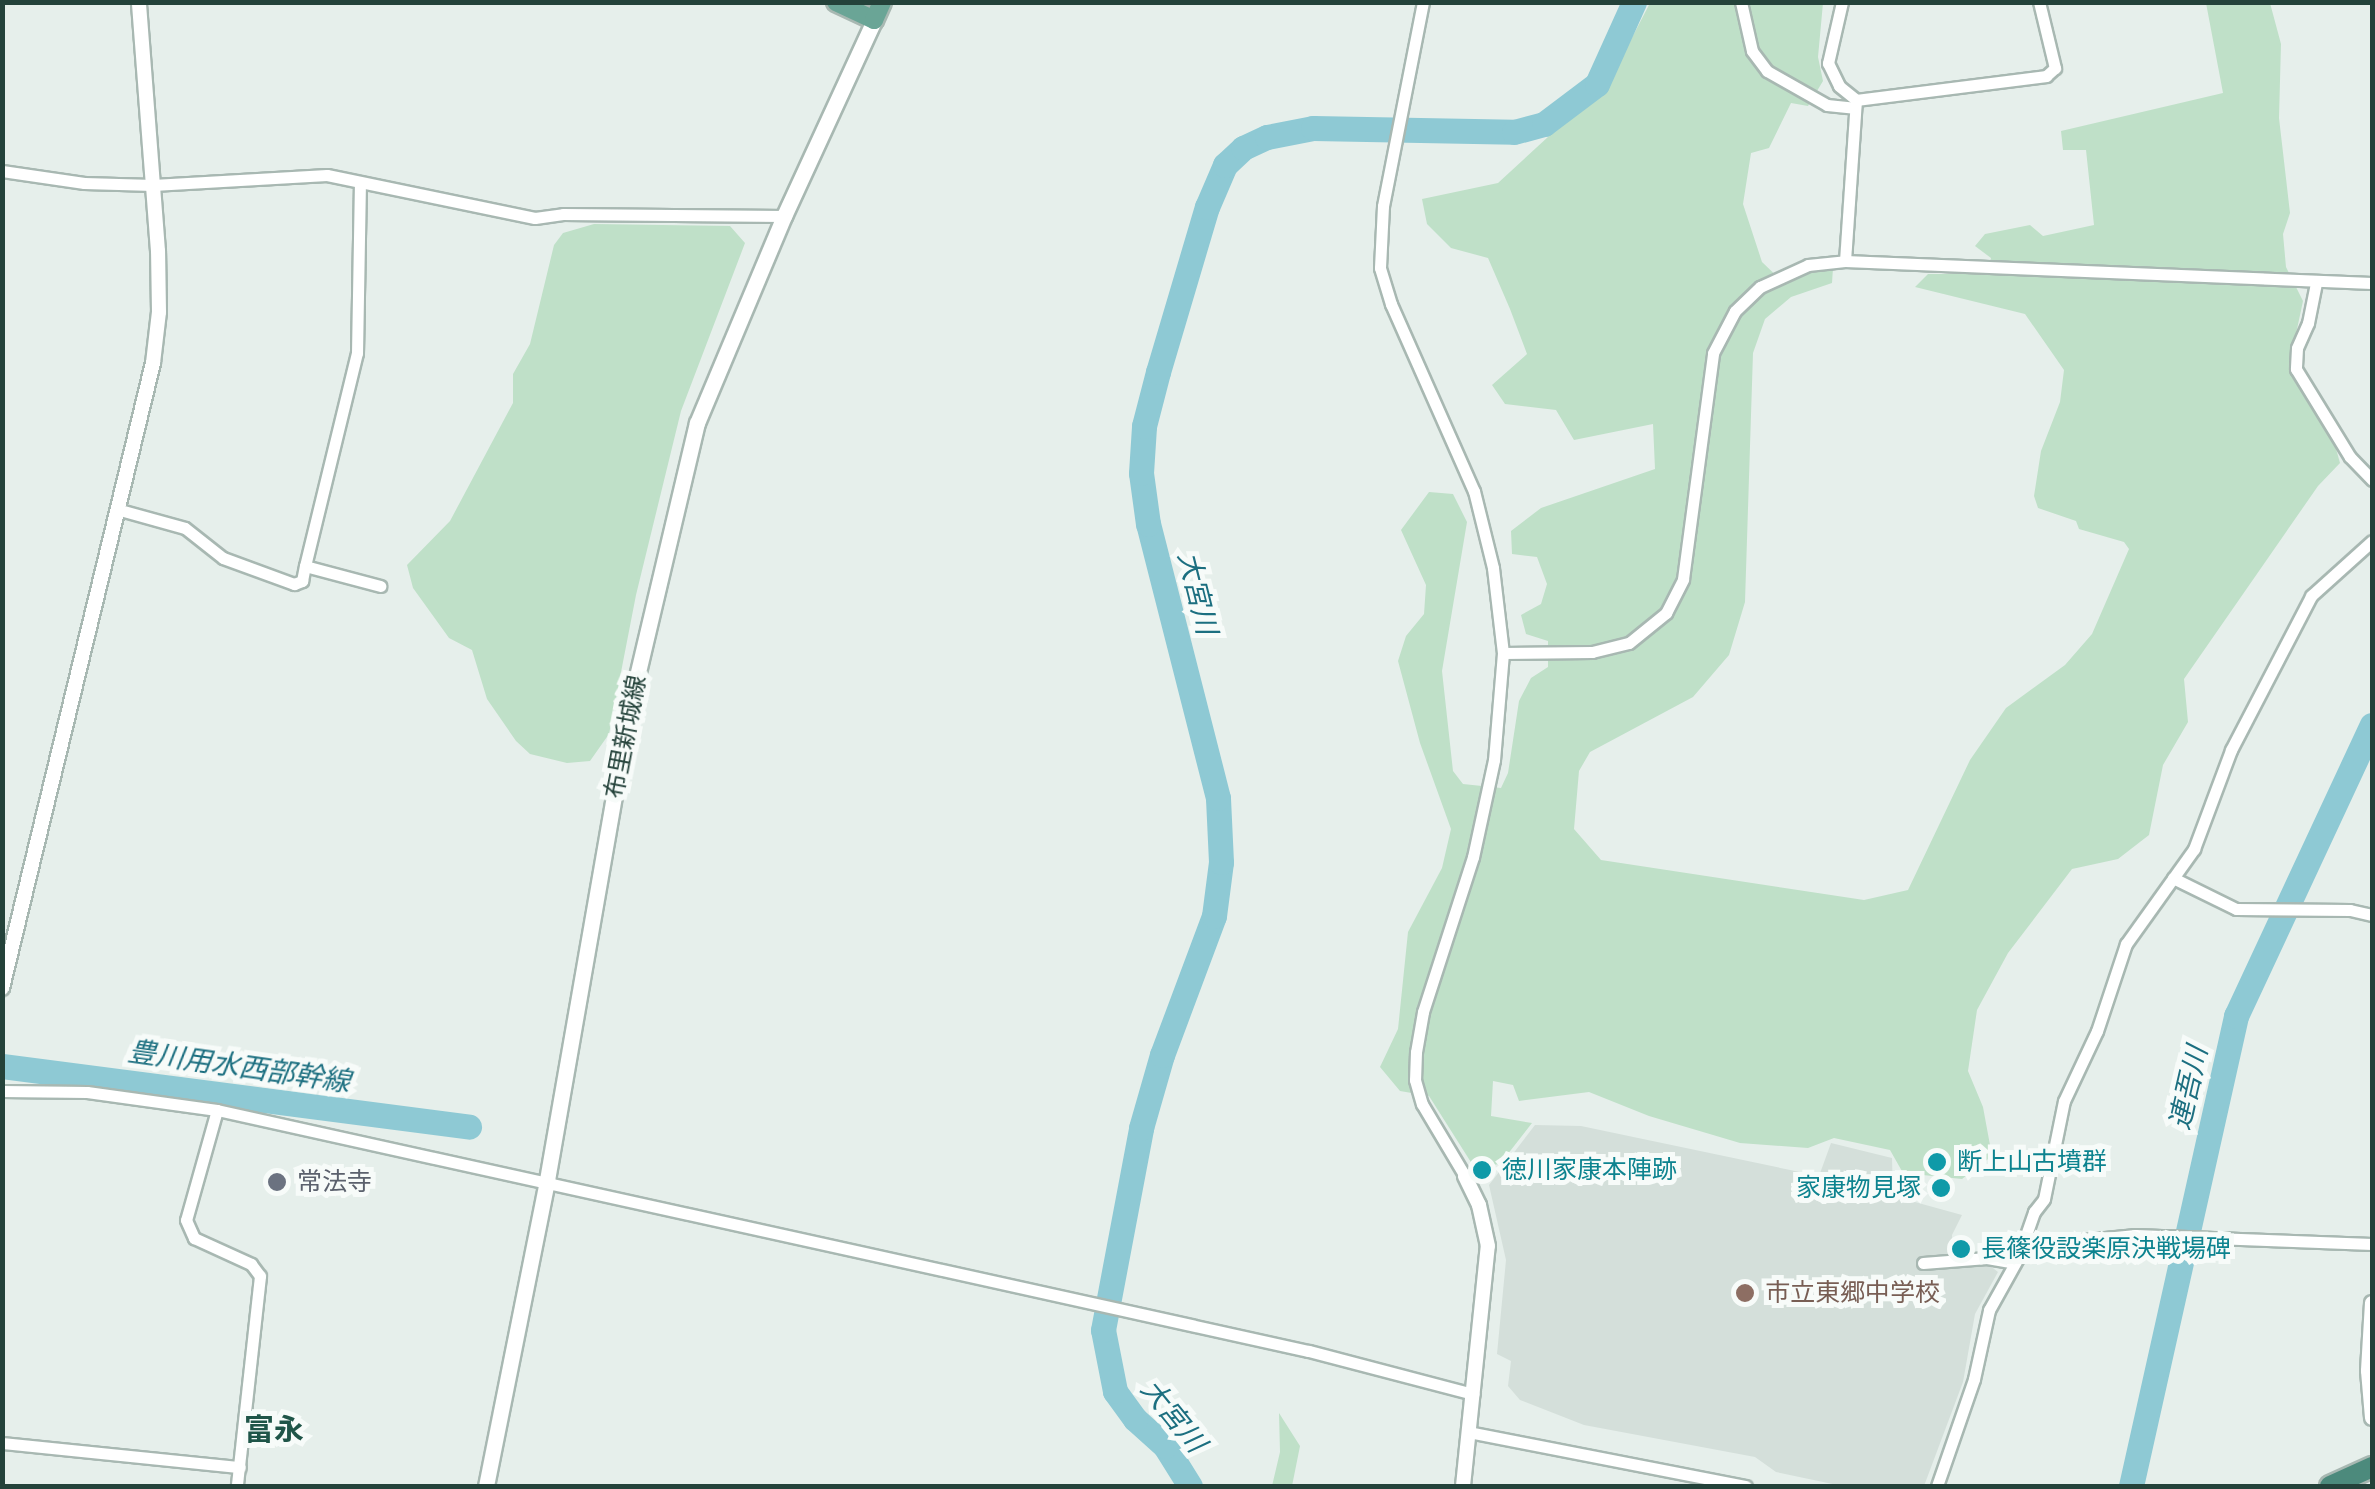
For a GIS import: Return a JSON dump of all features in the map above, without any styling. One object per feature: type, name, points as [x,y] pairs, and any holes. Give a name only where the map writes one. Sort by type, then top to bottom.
[{"type":"highway","points":[[2330,1486],[2372,1467]]},
{"type":"main road","points":[[836,2],[878,11]]},
{"type":"main road","name":"布里新城線","points":[[486,1486],[547,1180],[630,706],[697,423],[784,216],[878,11]]},
{"type":"street","points":[[2,988],[150,382],[159,312],[139,2]]},
{"type":"street","points":[[1423,2],[1380,237],[1380,268],[1391,304],[1474,491],[1493,568],[1503,653],[1490,779],[1473,857],[1423,1012],[1416,1052],[1415,1080],[1422,1104],[1480,1205],[1488,1246],[1462,1486]]},
{"type":"street","points":[[1741,2],[1752,50],[1767,71],[1827,105],[2046,76],[2054,68],[2039,2]]},
{"type":"street","points":[[1842,2],[1828,62],[1839,86],[1855,104],[1845,261]]},
{"type":"street","points":[[2,172],[84,182],[153,184],[327,175],[534,218],[563,214],[784,216]]},
{"type":"street","points":[[120,510],[185,528],[223,558],[294,584],[302,581],[356,354],[360,183]]},
{"type":"street","points":[[1503,653],[1592,652],[1629,643],[1666,613],[1683,579],[1713,353],[1735,311],[1760,287],[1808,264],[1845,261],[2372,282]]},
{"type":"street","points":[[2316,282],[2308,322],[2297,348],[2296,369],[2350,457],[2372,480]]},
{"type":"street","points":[[1937,1486],[1974,1379],[1989,1310],[2050,1184],[2064,1101],[2097,1031],[2126,944],[2204,829],[2231,750],[2311,596],[2372,540]]},
{"type":"street","points":[[306,566],[380,586]]},
{"type":"street","points":[[2172,878],[2236,909],[2350,910],[2372,915]]},
{"type":"street","points":[[2,1091],[87,1092],[217,1110],[1308,1351],[1473,1394]]},
{"type":"street","points":[[217,1110],[186,1220],[194,1238],[251,1264],[260,1276],[237,1486]]},
{"type":"street","points":[[2022,1246],[2176,1235],[2372,1244]]},
{"type":"street","points":[[1923,1264],[1987,1258],[2015,1263]]},
{"type":"street","points":[[2372,1303],[2368,1371],[2372,1418]]},
{"type":"street","points":[[1468,1432],[1746,1486]]},
{"type":"street","points":[[2,1443],[240,1467]]},
{"type":"shaded area","name":"市立東郷中学校","points":[[1535,1125],[1581,1126],[1819,1176],[1831,1143],[1892,1158],[1893,1196],[1962,1215],[1952,1235],[1953,1264],[1985,1262],[1998,1272],[1975,1314],[1963,1382],[1924,1486],[1842,1486],[1776,1472],[1755,1457],[1584,1425],[1520,1400],[1508,1386],[1511,1361],[1497,1354],[1506,1260],[1489,1185]]},
{"type":"green space","points":[[1650,3],[1823,3],[1818,57],[1823,81],[1808,106],[1791,103],[1769,148],[1751,153],[1743,204],[1762,262],[1784,283],[1814,270],[1833,268],[1832,283],[1791,297],[1765,319],[1753,353],[1745,602],[1729,655],[1693,697],[1590,752],[1579,771],[1574,829],[1601,860],[1864,900],[1908,890],[1970,760],[2006,708],[2065,665],[2092,634],[2129,549],[2124,542],[2079,529],[2076,521],[2038,508],[2034,496],[2041,451],[2060,402],[2064,370],[2025,314],[1915,287],[1928,274],[1987,274],[1991,258],[1975,246],[1985,234],[2030,225],[2043,236],[2094,225],[2086,150],[2063,150],[2061,131],[2223,93],[2206,3],[2270,3],[2281,44],[2279,118],[2290,213],[2283,234],[2286,267],[2303,301],[2293,348],[2340,463],[2318,486],[2184,679],[2188,722],[2163,765],[2149,835],[2118,859],[2072,869],[2008,953],[1977,1010],[1968,1071],[1983,1107],[1992,1156],[1962,1179],[1903,1173],[1890,1150],[1834,1138],[1808,1148],[1740,1143],[1649,1116],[1589,1092],[1519,1101],[1513,1085],[1493,1081],[1491,1116],[1532,1123],[1500,1164],[1474,1167],[1429,1096],[1400,1091],[1380,1067],[1398,1029],[1408,932],[1442,868],[1451,829],[1420,743],[1398,661],[1406,636],[1424,614],[1426,585],[1401,530],[1429,492],[1453,494],[1467,522],[1442,671],[1453,771],[1463,784],[1501,788],[1508,773],[1519,701],[1531,678],[1548,667],[1548,641],[1526,634],[1521,615],[1541,604],[1547,584],[1537,557],[1512,554],[1511,531],[1541,508],[1655,469],[1653,424],[1574,440],[1556,410],[1505,404],[1492,385],[1527,354],[1510,309],[1488,258],[1451,248],[1427,224],[1422,199],[1498,183],[1610,80]]},
{"type":"green space","points":[[594,224],[730,226],[745,243],[681,411],[636,595],[609,734],[590,761],[567,763],[530,754],[516,741],[487,699],[472,650],[449,638],[413,588],[407,565],[450,521],[513,403],[513,374],[530,344],[554,245],[563,233]]},
{"type":"green space","points":[[1279,1413],[1300,1446],[1292,1486],[1272,1486],[1280,1452]]},
{"type":"waterway","name":"大宮川","points":[[1190,1486],[1165,1446],[1135,1419],[1115,1391],[1103,1330],[1141,1128],[1162,1055],[1214,916],[1221,862],[1218,798],[1148,524],[1141,473],[1144,426],[1207,207],[1225,165],[1243,148],[1267,137],[1313,128],[1514,132],[1544,124],[1597,84],[1634,2]]},
{"type":"waterway","name":"連吾川","points":[[2131,1486],[2236,1016],[2372,725]]},
{"type":"waterway","name":"豊川用水西部幹線","points":[[2,1066],[469,1127]]},
{"type":"place","name":"断上山古墳群","points":[[1937,1162]]},
{"type":"place","name":"徳川家康本陣跡","points":[[1482,1170]]},
{"type":"place","name":"常法寺","points":[[277,1182]]},
{"type":"place","name":"家康物見塚","points":[[1941,1188]]},
{"type":"place","name":"長篠役設楽原決戦場碑","points":[[1961,1249]]},
{"type":"place","name":"市立東郷中学校","points":[[1745,1293]]},
{"type":"district","name":"富永","points":[[274,1430]]}]
